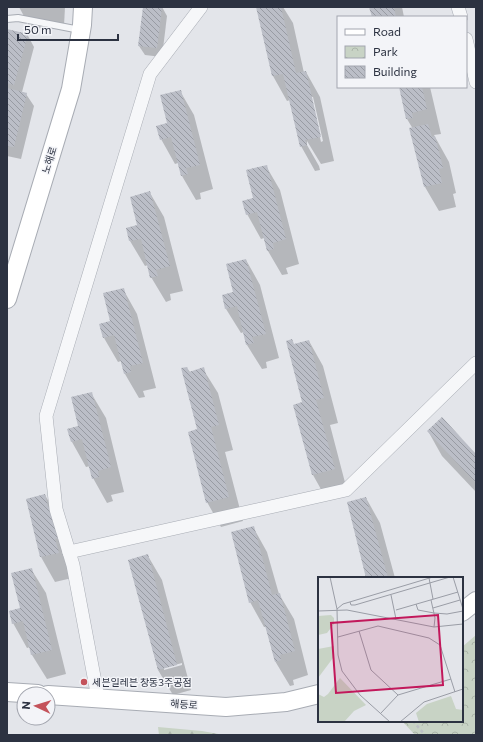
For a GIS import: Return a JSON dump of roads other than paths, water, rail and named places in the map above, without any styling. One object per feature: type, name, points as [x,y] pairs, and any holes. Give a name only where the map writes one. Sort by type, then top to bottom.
[{"type":"main road","name":"노해로","points":[[8,292],[71,89],[81,30],[83,7]]},
{"type":"main road","points":[[463,611],[476,601]]},
{"type":"main road","name":"해등로","points":[[56,695],[226,707],[286,702],[318,694]]},
{"type":"street","points":[[98,698],[73,565],[56,510],[46,416],[150,74],[201,7]]},
{"type":"street","points":[[467,43],[476,82]]},
{"type":"street","points":[[69,552],[346,490],[476,363]]},
{"type":"lane","points":[[7,19],[18,18],[81,30]]},
{"type":"place","name":"세븐일레븐 창동3주공점","points":[[84,682]]}]
